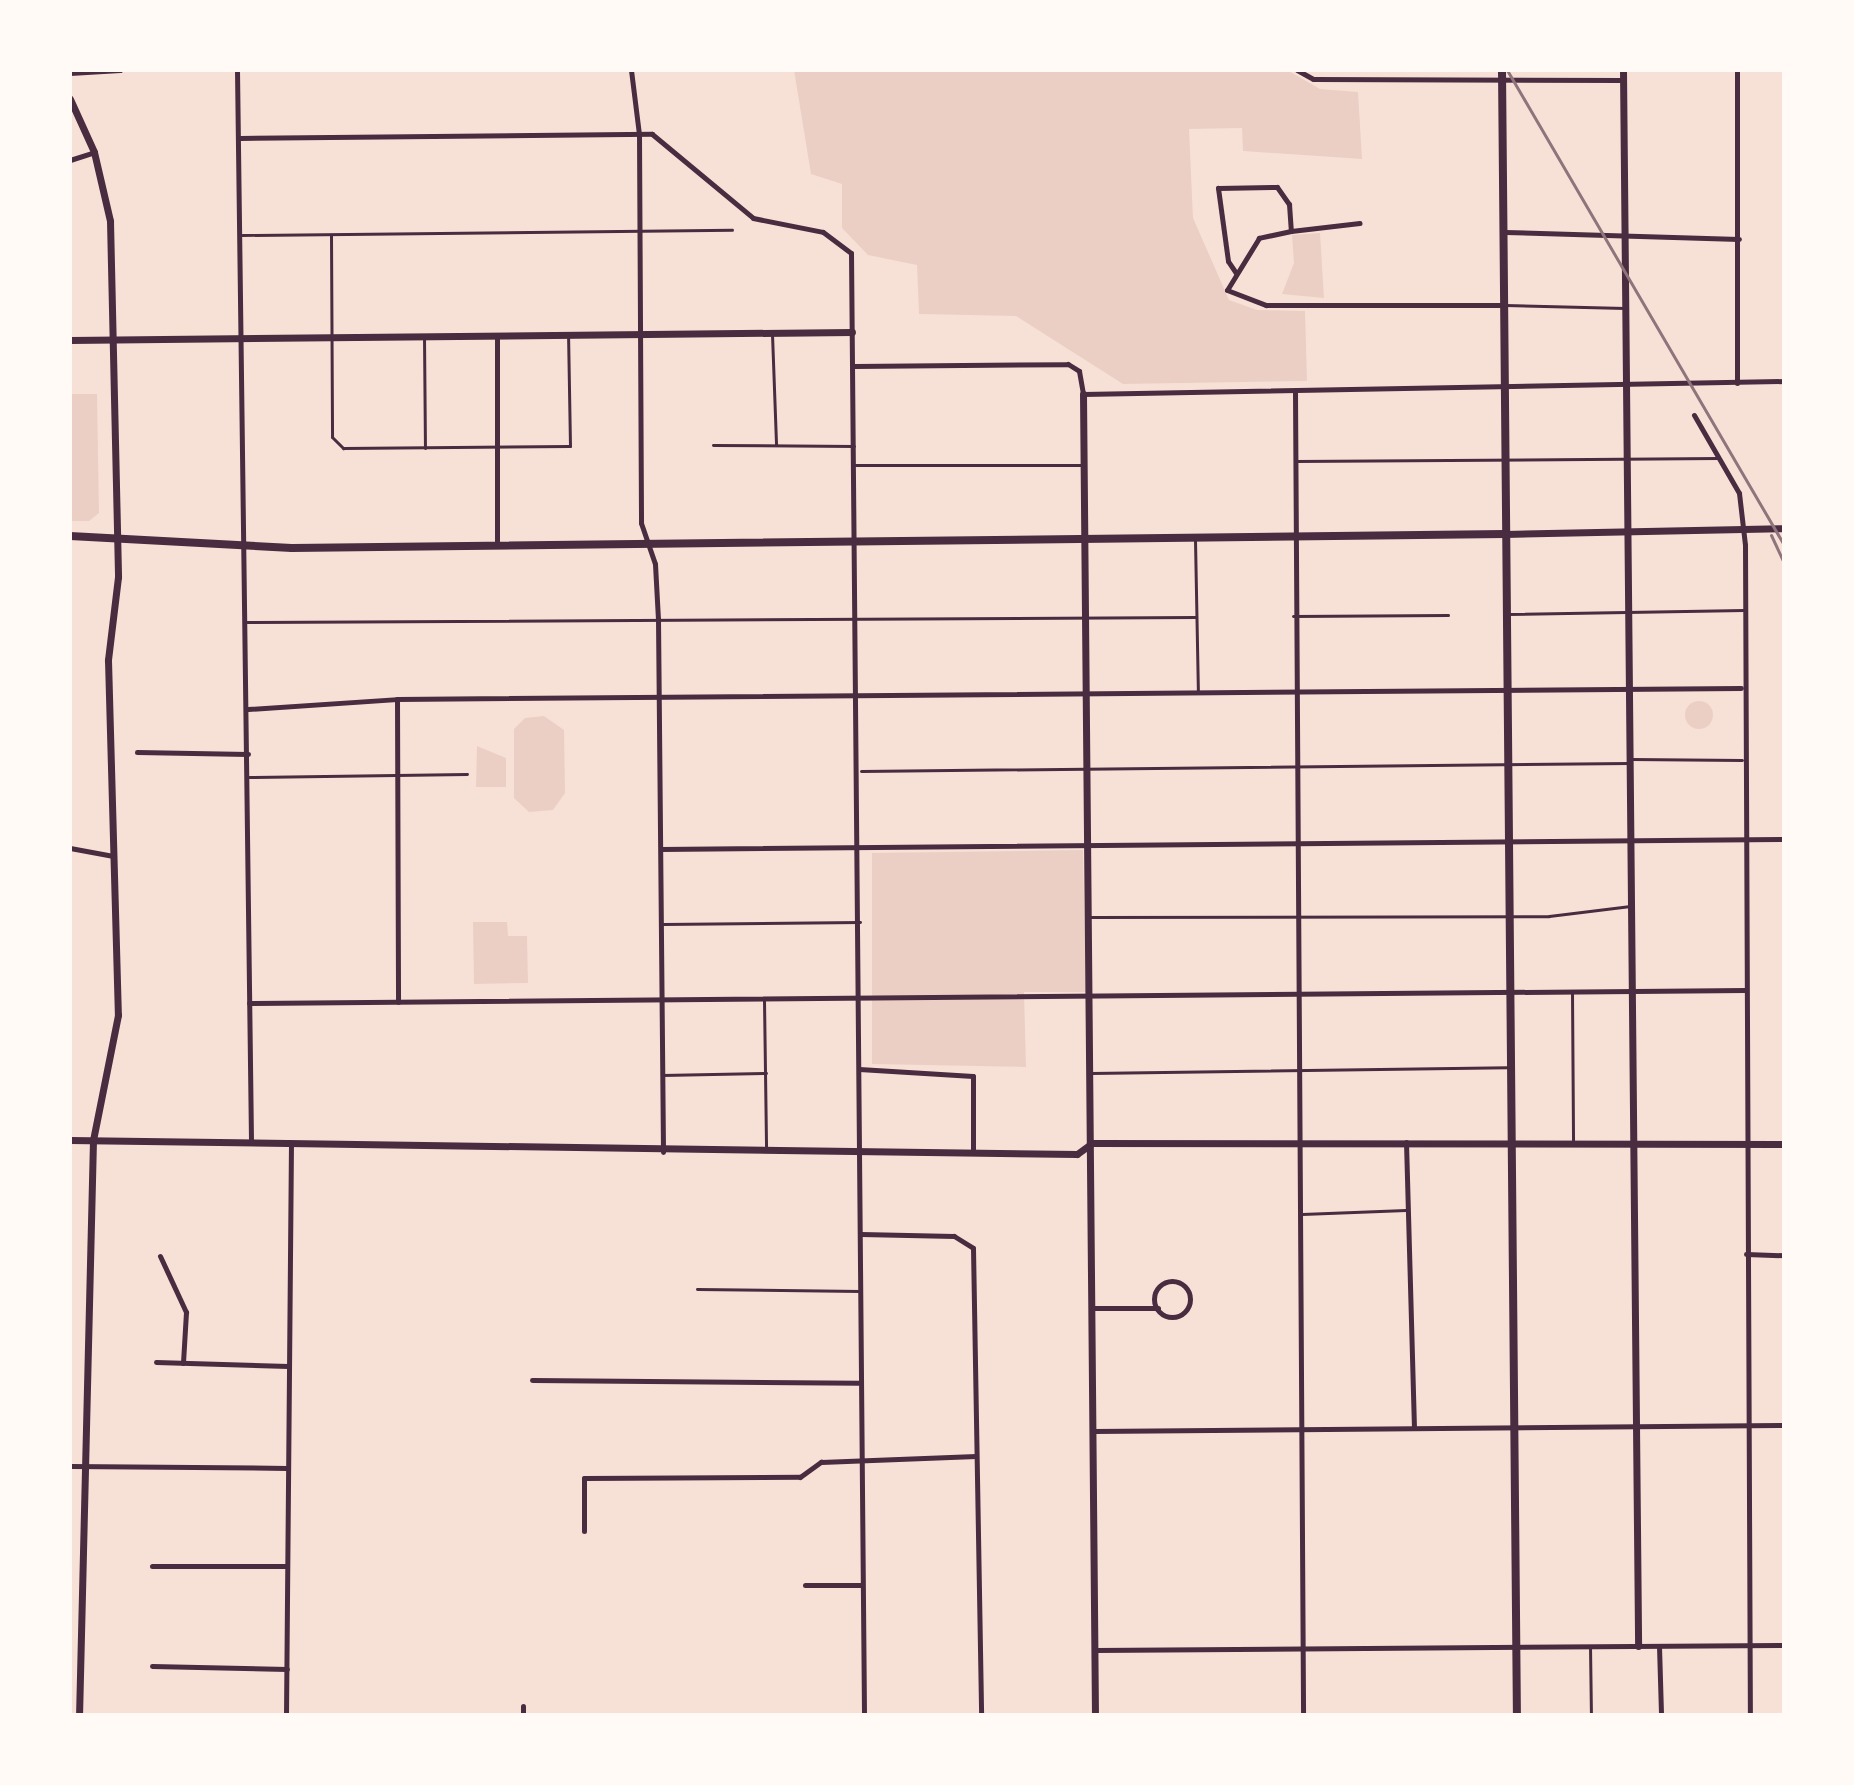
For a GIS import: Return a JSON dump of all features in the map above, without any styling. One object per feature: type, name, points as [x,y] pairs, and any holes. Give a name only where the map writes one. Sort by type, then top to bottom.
[{"type":"main road","points":[[1502,75],[1517,1427],[1517,1715]]},
{"type":"main road","points":[[70,536],[245,545],[497,545],[1505,534]]},
{"type":"street","points":[[70,73],[120,70]]},
{"type":"street","points":[[237,70],[242,235],[251,1144]]},
{"type":"street","points":[[631,70],[639,134],[638,335],[648,544],[658,619],[663,1152]]},
{"type":"street","points":[[1297,70],[1313,79],[1502,75],[1623,80]]},
{"type":"street","points":[[1363,70],[1364,78]]},
{"type":"street","points":[[1623,70],[1638,1646]]},
{"type":"street","points":[[1737,70],[1737,383]]},
{"type":"street","points":[[70,99],[94,152],[110,221],[117,537],[117,632],[108,660],[118,1015],[93,1140],[82,1466],[79,1715]]},
{"type":"street","points":[[240,138],[656,136],[753,218],[823,232],[846,245],[854,366],[861,771],[859,1383],[864,1715]]},
{"type":"street","points":[[70,160],[94,152]]},
{"type":"street","points":[[1236,273],[1228,261],[1218,188],[1277,187],[1289,204],[1291,231]]},
{"type":"street","points":[[1360,223],[1259,238],[1227,290],[1246,299],[1505,305]]},
{"type":"street","points":[[1505,232],[1602,231],[1623,240],[1739,239]]},
{"type":"street","points":[[70,340],[852,332]]},
{"type":"street","points":[[497,336],[497,545]]},
{"type":"street","points":[[854,366],[1068,364],[1080,373],[1086,539],[1084,616],[1092,1143],[1095,1715]]},
{"type":"street","points":[[1083,394],[1784,381]]},
{"type":"street","points":[[1295,392],[1295,1071],[1303,1715]]},
{"type":"street","points":[[1694,415],[1739,493],[1744,528],[1741,688],[1750,1715]]},
{"type":"street","points":[[1505,534],[1784,528]]},
{"type":"street","points":[[248,709],[397,699],[1741,688]]},
{"type":"street","points":[[397,699],[398,1002]]},
{"type":"street","points":[[137,752],[248,754]]},
{"type":"street","points":[[661,849],[1295,845],[1509,839],[1784,839]]},
{"type":"street","points":[[70,848],[114,856]]},
{"type":"street","points":[[249,1003],[1746,990]]},
{"type":"street","points":[[859,1069],[973,1076],[973,1152]]},
{"type":"street","points":[[70,1140],[663,1152],[1077,1154],[1092,1143],[1573,1141],[1784,1144]]},
{"type":"street","points":[[1406,1141],[1414,1428]]},
{"type":"street","points":[[286,1715],[291,1145]]},
{"type":"street","points":[[861,1234],[954,1236],[972,1244],[981,1715]]},
{"type":"street","points":[[1746,1254],[1784,1255]]},
{"type":"street","points":[[160,1256],[186,1312],[183,1363]]},
{"type":"street","points":[[1092,1308],[1158,1308],[1169,1320],[1184,1315],[1180,1279],[1162,1282],[1158,1308]]},
{"type":"street","points":[[156,1362],[288,1366]]},
{"type":"street","points":[[532,1380],[859,1383]]},
{"type":"street","points":[[1094,1431],[1784,1425]]},
{"type":"street","points":[[584,1531],[584,1478],[800,1477],[821,1462],[860,1458],[976,1456]]},
{"type":"street","points":[[70,1466],[287,1468]]},
{"type":"street","points":[[152,1566],[285,1566]]},
{"type":"street","points":[[805,1585],[861,1585]]},
{"type":"street","points":[[1095,1650],[1784,1645]]},
{"type":"street","points":[[1659,1646],[1661,1715]]},
{"type":"street","points":[[152,1666],[287,1669]]},
{"type":"street","points":[[523,1706],[523,1715]]},
{"type":"lane","points":[[242,235],[732,230]]},
{"type":"lane","points":[[331,235],[336,445],[425,448],[570,446],[568,335]]},
{"type":"lane","points":[[1505,305],[1625,308]]},
{"type":"lane","points":[[772,334],[776,445]]},
{"type":"lane","points":[[424,336],[425,448]]},
{"type":"lane","points":[[713,445],[854,446]]},
{"type":"lane","points":[[1295,461],[1719,458]]},
{"type":"lane","points":[[854,465],[1083,465]]},
{"type":"lane","points":[[1195,536],[1198,691]]},
{"type":"lane","points":[[1508,614],[1744,610]]},
{"type":"lane","points":[[1293,616],[1448,615]]},
{"type":"lane","points":[[247,622],[1196,617]]},
{"type":"lane","points":[[861,771],[1742,760]]},
{"type":"lane","points":[[249,777],[467,774]]},
{"type":"lane","points":[[1088,917],[1510,916],[1633,906]]},
{"type":"lane","points":[[659,924],[860,922]]},
{"type":"lane","points":[[1572,992],[1573,1141]]},
{"type":"lane","points":[[764,997],[766,1153]]},
{"type":"lane","points":[[1090,1073],[1511,1067]]},
{"type":"lane","points":[[662,1075],[766,1073]]},
{"type":"lane","points":[[1298,1214],[1407,1210]]},
{"type":"lane","points":[[697,1289],[860,1291]]},
{"type":"lane","points":[[1590,1646],[1591,1715]]},
{"type":"shaded area","points":[[794,70],[1287,70],[1320,89],[1358,92],[1362,159],[1243,151],[1242,128],[1189,129],[1193,218],[1229,300],[1257,310],[1305,311],[1307,381],[1123,384],[1016,316],[919,314],[917,265],[868,255],[842,228],[842,184],[811,174]]},
{"type":"shaded area","points":[[1320,233],[1324,298],[1282,294],[1294,263],[1292,235]]},
{"type":"shaded area","points":[[70,394],[97,394],[99,513],[89,521],[70,521]]},
{"type":"shaded area","points":[[1699,701],[1709,705],[1713,715],[1709,725],[1699,729],[1689,725],[1685,715],[1689,705]]},
{"type":"shaded area","points":[[544,716],[564,730],[565,793],[553,810],[529,812],[514,798],[514,729],[525,718]]},
{"type":"shaded area","points":[[477,746],[506,758],[506,787],[476,787]]},
{"type":"shaded area","points":[[1083,850],[1086,992],[1024,992],[1026,1067],[872,1064],[872,853]]},
{"type":"shaded area","points":[[473,922],[507,922],[508,936],[527,936],[528,983],[474,984]]},
{"type":"railway","points":[[1507,70],[1784,545]]},
{"type":"railway","points":[[1771,535],[1784,563]]}]
